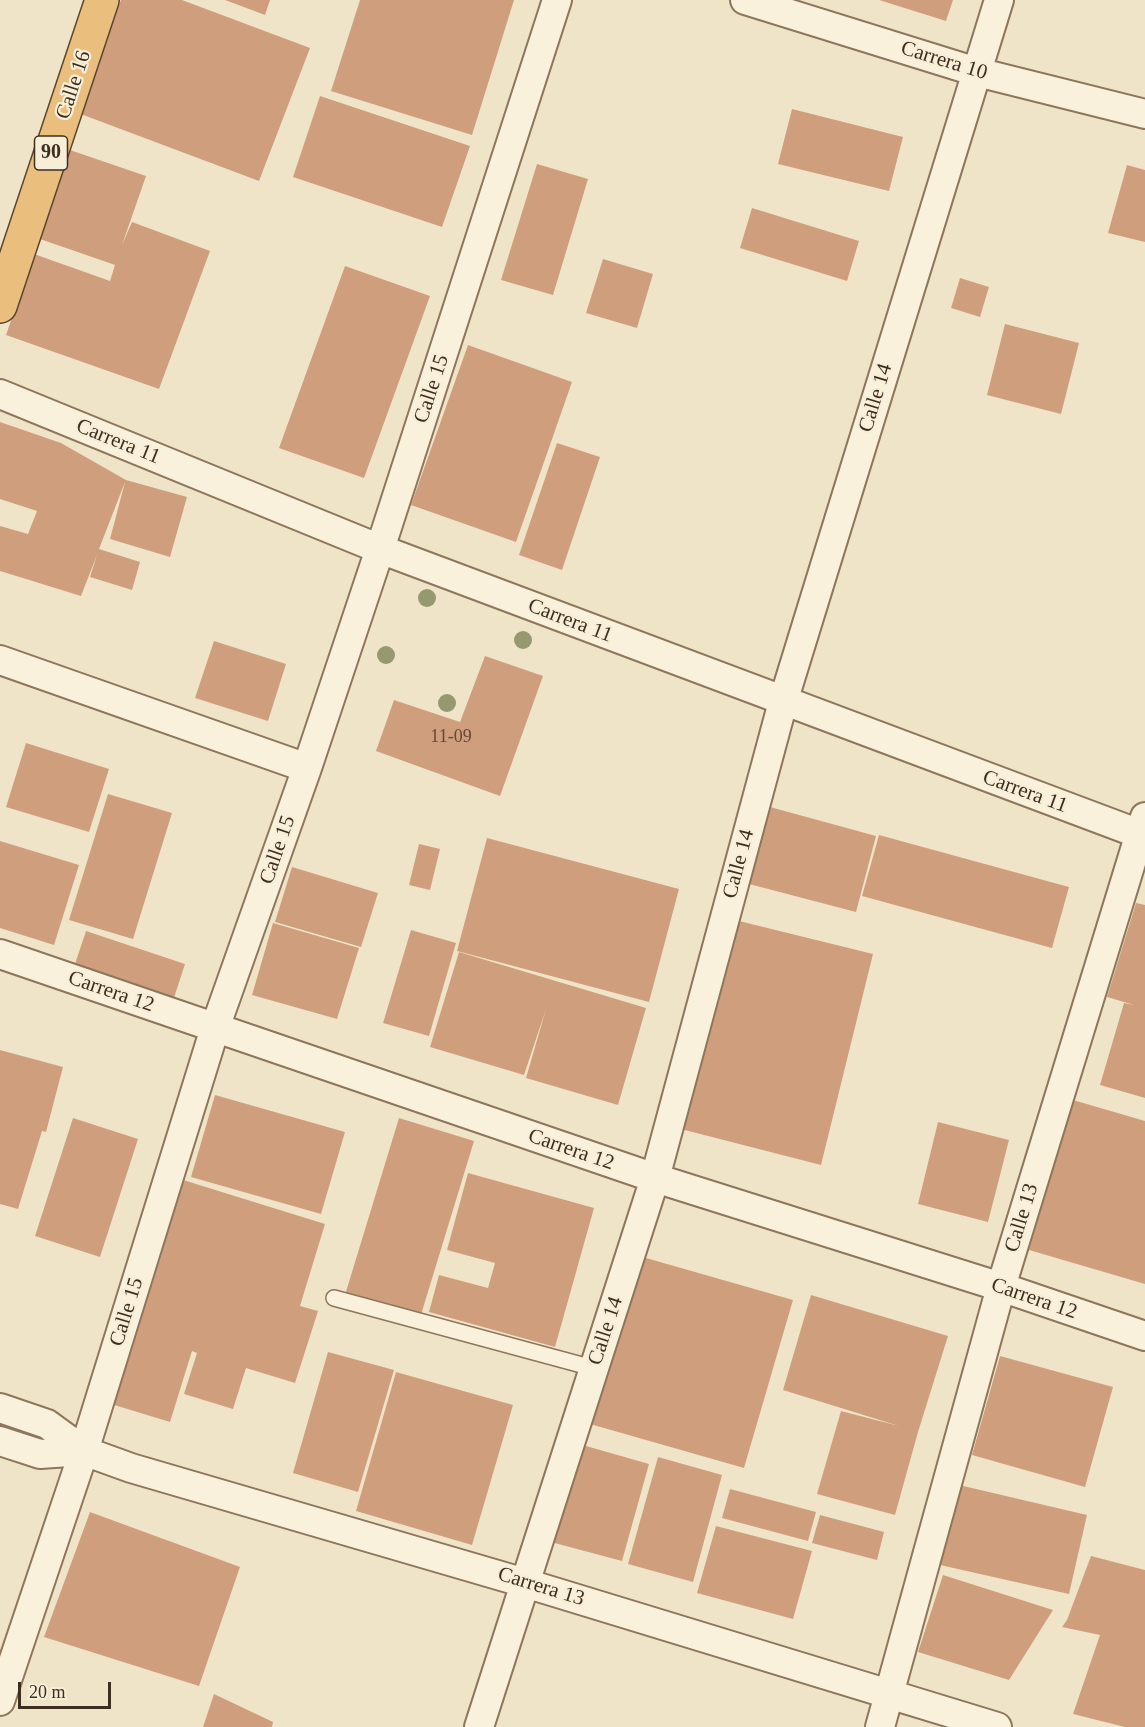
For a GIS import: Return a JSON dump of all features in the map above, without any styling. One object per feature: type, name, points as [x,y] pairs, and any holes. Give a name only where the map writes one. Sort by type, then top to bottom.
[{"type":"highway","name":"Calle 16","points":[[0,306],[102,0]]},
{"type":"street","name":"Calle 15","points":[[0,1701],[84,1451],[215,1028],[307,768],[380,549],[557,0]]},
{"type":"street","name":"Carrera 10","points":[[745,0],[977,72],[1145,114]]},
{"type":"street","name":"Calle 14","points":[[479,1727],[655,1178],[783,702],[999,0]]},
{"type":"street","name":"Carrera 11","points":[[0,394],[380,549],[783,702],[1143,829]]},
{"type":"street","points":[[0,660],[307,768]]},
{"type":"street","name":"Calle 13","points":[[880,1727],[1001,1287],[1143,829]]},
{"type":"street","name":"Carrera 12","points":[[0,954],[655,1178],[1001,1287],[1145,1336]]},
{"type":"street","name":"Carrera 13","points":[[0,1408],[47,1424],[84,1451],[131,1468],[525,1582],[997,1727]]},
{"type":"street","name":"Carrera 13","points":[[0,1441],[40,1454],[84,1451]]},
{"type":"lane","points":[[334,1298],[594,1368]]},
{"type":"building","points":[[121,0],[182,0],[310,48],[259,181],[78,113]]},
{"type":"building","points":[[225,0],[270,0],[265,15]]},
{"type":"building","points":[[360,0],[514,0],[472,135],[331,91]]},
{"type":"building","points":[[879,0],[953,0],[946,21]]},
{"type":"building","points":[[320,96],[470,146],[442,227],[293,177]]},
{"type":"building","points":[[792,109],[903,137],[889,191],[778,164]]},
{"type":"building","points":[[70,150],[146,176],[122,245],[132,222],[210,251],[159,389],[6,335],[34,254],[110,281],[115,265],[40,239]]},
{"type":"building","points":[[537,164],[588,179],[553,295],[501,280]]},
{"type":"building","points":[[1127,165],[1145,170],[1145,242],[1108,233]]},
{"type":"building","points":[[752,208],[859,241],[847,281],[740,248]]},
{"type":"building","points":[[603,259],[653,274],[637,328],[586,313]]},
{"type":"building","points":[[345,266],[430,296],[364,478],[279,448]]},
{"type":"building","points":[[960,278],[989,287],[980,317],[951,308]]},
{"type":"building","points":[[1005,324],[1079,343],[1061,414],[987,395]]},
{"type":"building","points":[[468,345],[572,382],[516,542],[411,505]]},
{"type":"building","points":[[0,422],[61,443],[126,480],[187,497],[170,557],[110,539],[125,482],[99,549],[140,562],[132,590],[90,577],[97,555],[81,596],[0,571],[0,526],[28,534],[37,511],[0,499]]},
{"type":"building","points":[[557,443],[600,457],[562,570],[519,555]]},
{"type":"building","points":[[214,641],[286,664],[268,721],[195,698]]},
{"type":"building","points":[[485,656],[543,676],[500,796],[376,751],[394,700],[460,722]]},
{"type":"building","points":[[26,743],[109,769],[89,832],[6,807]]},
{"type":"building","points":[[108,794],[172,813],[133,939],[69,920]]},
{"type":"building","points":[[770,807],[876,836],[856,912],[749,884]]},
{"type":"building","points":[[879,835],[1069,887],[1052,948],[862,896]]},
{"type":"building","points":[[487,838],[679,889],[649,1002],[457,951]]},
{"type":"building","points":[[0,841],[79,865],[54,945],[0,928]]},
{"type":"building","points":[[419,844],[440,849],[430,890],[409,885]]},
{"type":"building","points":[[292,867],[378,893],[361,947],[275,922]]},
{"type":"building","points":[[1136,903],[1145,905],[1145,1098],[1100,1085],[1124,1003],[1134,1005],[1107,997]]},
{"type":"building","points":[[735,920],[873,954],[821,1165],[673,1127]]},
{"type":"building","points":[[273,923],[359,948],[337,1019],[252,995]]},
{"type":"building","points":[[411,930],[456,943],[429,1036],[383,1023]]},
{"type":"building","points":[[86,931],[185,964],[171,1007],[72,973]]},
{"type":"building","points":[[459,952],[646,1008],[618,1105],[526,1078],[546,1009],[524,1075],[430,1047]]},
{"type":"building","points":[[0,1050],[63,1067],[46,1132],[42,1131],[18,1209],[0,1204]]},
{"type":"building","points":[[215,1095],[345,1132],[321,1214],[191,1177]]},
{"type":"building","points":[[1073,1100],[1145,1121],[1145,1284],[1029,1250]]},
{"type":"building","points":[[73,1118],[138,1139],[100,1257],[35,1236]]},
{"type":"building","points":[[399,1118],[474,1141],[420,1318],[345,1295]]},
{"type":"building","points":[[938,1122],[1009,1140],[988,1222],[918,1204]]},
{"type":"building","points":[[468,1173],[594,1208],[555,1347],[429,1312],[439,1275],[488,1288],[495,1263],[447,1250]]},
{"type":"building","points":[[180,1179],[325,1224],[300,1306],[318,1311],[295,1383],[246,1368],[233,1409],[184,1394],[197,1353],[192,1351],[170,1422],[111,1404]]},
{"type":"building","points":[[632,1254],[793,1300],[744,1468],[583,1422]]},
{"type":"building","points":[[811,1295],[948,1336],[895,1515],[817,1494],[841,1411],[899,1426],[783,1390]]},
{"type":"building","points":[[328,1352],[394,1370],[358,1492],[293,1473]]},
{"type":"building","points":[[1000,1356],[1113,1387],[1085,1487],[972,1455]]},
{"type":"building","points":[[396,1372],[513,1405],[472,1545],[356,1511]]},
{"type":"building","points":[[579,1444],[649,1464],[622,1561],[547,1541]]},
{"type":"building","points":[[658,1457],[722,1475],[693,1582],[628,1564]]},
{"type":"building","points":[[959,1485],[1087,1515],[1069,1594],[940,1565]]},
{"type":"building","points":[[730,1489],[816,1512],[808,1541],[722,1518]]},
{"type":"building","points":[[90,1512],[240,1567],[199,1686],[44,1637]]},
{"type":"building","points":[[820,1515],[884,1532],[877,1560],[812,1543]]},
{"type":"building","points":[[716,1526],[812,1551],[793,1619],[697,1593]]},
{"type":"building","points":[[1091,1556],[1145,1570],[1145,1727],[1125,1727],[1073,1714],[1100,1635],[1062,1627],[1067,1620]]},
{"type":"building","points":[[943,1575],[1053,1610],[1009,1680],[918,1652]]},
{"type":"building","points":[[214,1694],[273,1722],[272,1727],[203,1727]]}]
